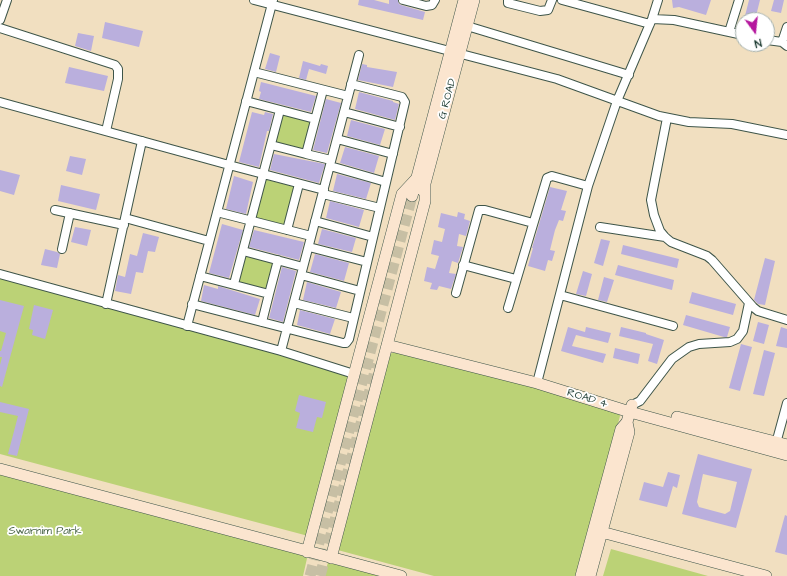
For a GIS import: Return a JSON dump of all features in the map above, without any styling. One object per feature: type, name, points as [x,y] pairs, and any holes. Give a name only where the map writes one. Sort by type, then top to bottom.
[{"type":"street","points":[[0,20],[7,0]]},
{"type":"street","points":[[254,0],[272,2],[455,53],[557,79],[667,118],[689,122],[732,124],[787,135]]},
{"type":"street","points":[[403,0],[426,6],[432,5],[435,0]]},
{"type":"street","name":"G ROAD","points":[[416,198],[455,53],[464,0]]},
{"type":"street","name":"G ROAD","points":[[455,53],[467,26],[474,0]]},
{"type":"street","points":[[508,0],[508,3],[540,11],[548,10],[552,0]]},
{"type":"street","points":[[562,0],[651,22],[674,20],[735,33]]},
{"type":"street","points":[[538,381],[588,186],[617,101],[651,22],[658,0]]},
{"type":"street","points":[[729,32],[739,0]]},
{"type":"street","points":[[187,326],[272,2]]},
{"type":"street","points":[[467,26],[629,74]]},
{"type":"street","points":[[775,42],[785,44],[787,27]]},
{"type":"street","points":[[0,28],[115,65],[118,70],[118,79],[106,131]]},
{"type":"street","points":[[281,351],[359,55]]},
{"type":"street","points":[[254,72],[348,96]]},
{"type":"street","points":[[192,304],[343,343],[349,339],[405,102],[402,97],[351,84]]},
{"type":"street","points":[[306,154],[323,90]]},
{"type":"street","points":[[246,101],[315,119]]},
{"type":"street","points":[[0,102],[299,184],[380,208]]},
{"type":"street","points":[[234,284],[280,110]]},
{"type":"street","points":[[344,112],[400,127]]},
{"type":"street","points":[[667,118],[651,200],[654,215],[660,231],[671,242],[707,256],[712,260],[749,303],[758,311],[787,320]]},
{"type":"street","points":[[337,139],[393,154]]},
{"type":"street","points":[[106,304],[142,141]]},
{"type":"street","points":[[271,144],[306,154],[386,182]]},
{"type":"street","points":[[508,308],[546,181],[552,176],[588,186]]},
{"type":"street","points":[[307,552],[402,194],[421,182],[425,201],[331,558]]},
{"type":"street","points":[[287,230],[299,184]]},
{"type":"street","points":[[55,210],[124,221],[209,241]]},
{"type":"street","points":[[456,293],[480,210],[533,223]]},
{"type":"street","points":[[217,212],[311,236]]},
{"type":"street","points":[[62,249],[70,213]]},
{"type":"street","points":[[315,220],[373,237]]},
{"type":"street","points":[[600,228],[665,237]]},
{"type":"street","points":[[309,246],[367,262]]},
{"type":"street","points":[[243,251],[303,267]]},
{"type":"street","points":[[262,322],[278,260]]},
{"type":"street","points":[[463,265],[516,279]]},
{"type":"street","points":[[0,274],[281,351],[354,374]]},
{"type":"street","points":[[301,275],[360,291]]},
{"type":"street","points":[[200,276],[269,294]]},
{"type":"street","points":[[560,295],[673,326]]},
{"type":"street","points":[[294,303],[353,318]]},
{"type":"street","points":[[590,576],[598,531],[621,429],[630,413],[672,359],[689,347],[699,344],[730,342],[737,338],[743,330],[749,303]]},
{"type":"street","name":"ROAD 4","points":[[388,342],[538,381],[630,413],[779,446],[787,455]]},
{"type":"street","points":[[779,446],[787,403]]},
{"type":"street","points":[[0,469],[401,576]]},
{"type":"street","points":[[581,576],[598,531]]},
{"type":"street","points":[[598,531],[766,576]]},
{"type":"green space","points":[[283,113],[312,122],[304,151],[274,142]]},
{"type":"green space","points":[[264,179],[295,187],[285,225],[254,217]]},
{"type":"green space","points":[[243,254],[274,262],[266,289],[236,281]]},
{"type":"green space","points":[[0,277],[357,376],[312,537],[0,454]]},
{"type":"green space","points":[[404,351],[621,412],[579,576],[434,576],[334,549],[382,355]]},
{"type":"green space","name":"Swarnim Park","points":[[0,474],[308,554],[303,576],[0,576]]},
{"type":"green space","points":[[611,549],[708,576],[603,576]]},
{"type":"green space","points":[[329,559],[391,576],[324,576]]},
{"type":"building","points":[[359,0],[374,0],[389,4],[389,0],[398,0],[399,4],[401,5],[425,12],[423,20],[358,5]]},
{"type":"building","points":[[672,0],[711,0],[706,15],[679,7],[673,8]]},
{"type":"building","points":[[749,0],[760,0],[757,12],[746,12]]},
{"type":"building","points":[[774,0],[784,0],[781,13],[771,11]]},
{"type":"building","points":[[105,22],[143,31],[139,47],[102,38]]},
{"type":"building","points":[[78,33],[94,36],[91,51],[75,46]]},
{"type":"building","points":[[270,53],[280,56],[276,72],[265,69]]},
{"type":"building","points":[[303,61],[320,66],[321,64],[328,66],[326,74],[309,69],[306,80],[299,78]]},
{"type":"building","points":[[362,64],[367,65],[367,67],[397,72],[393,87],[358,80]]},
{"type":"building","points":[[69,67],[108,76],[104,91],[65,83]]},
{"type":"building","points":[[261,82],[316,96],[311,112],[259,99]]},
{"type":"building","points":[[359,92],[399,104],[395,120],[355,109]]},
{"type":"building","points":[[326,99],[341,103],[327,153],[313,150]]},
{"type":"building","points":[[252,112],[264,115],[265,112],[273,114],[269,131],[267,131],[259,167],[239,162]]},
{"type":"building","points":[[351,120],[385,129],[380,145],[347,136]]},
{"type":"building","points":[[345,147],[379,156],[374,173],[340,163]]},
{"type":"building","points":[[274,154],[325,164],[319,183],[270,170]]},
{"type":"building","points":[[70,156],[86,159],[82,175],[66,171]]},
{"type":"building","points":[[0,170],[20,175],[14,195],[0,191]]},
{"type":"building","points":[[337,174],[371,183],[366,199],[333,191]]},
{"type":"building","points":[[234,176],[253,182],[246,214],[226,209]]},
{"type":"building","points":[[61,185],[100,194],[96,210],[58,201]]},
{"type":"building","points":[[550,187],[567,191],[561,210],[566,211],[563,221],[559,220],[555,230],[550,250],[555,251],[552,261],[548,260],[545,271],[528,266]]},
{"type":"building","points":[[330,201],[364,210],[359,227],[326,218]]},
{"type":"building","points":[[458,212],[465,214],[464,219],[470,221],[466,236],[459,234],[457,246],[463,247],[458,263],[452,261],[449,273],[456,274],[451,289],[439,286],[437,290],[430,289],[432,283],[424,281],[427,267],[435,269],[439,256],[431,254],[434,240],[442,242],[445,229],[438,227],[441,213],[457,217]]},
{"type":"building","points":[[222,224],[243,230],[229,278],[209,273]]},
{"type":"building","points":[[75,227],[91,230],[87,246],[71,242]]},
{"type":"building","points":[[322,229],[356,238],[352,252],[318,244]]},
{"type":"building","points":[[254,230],[304,242],[299,260],[249,247]]},
{"type":"building","points":[[143,233],[159,237],[155,252],[148,251],[143,273],[136,272],[131,294],[115,291],[118,275],[125,277],[130,254],[137,256]]},
{"type":"building","points":[[601,239],[610,241],[603,266],[594,263]]},
{"type":"building","points":[[623,245],[679,259],[677,268],[621,254]]},
{"type":"building","points":[[45,249],[60,254],[57,268],[41,265]]},
{"type":"building","points":[[315,254],[349,263],[344,281],[310,272]]},
{"type":"building","points":[[765,258],[775,261],[765,305],[758,304],[754,300]]},
{"type":"building","points":[[618,265],[674,280],[672,290],[615,275]]},
{"type":"building","points":[[282,267],[296,271],[283,322],[269,318]]},
{"type":"building","points":[[583,271],[592,274],[586,296],[576,294]]},
{"type":"building","points":[[604,277],[614,280],[607,302],[598,300]]},
{"type":"building","points":[[307,282],[341,292],[336,308],[303,300]]},
{"type":"building","points":[[204,285],[218,289],[218,286],[260,299],[255,315],[201,301]]},
{"type":"building","points":[[692,292],[736,304],[733,315],[689,303]]},
{"type":"building","points":[[0,300],[24,306],[2,387],[0,386],[0,365],[2,357],[0,357],[0,351],[6,333],[0,331]]},
{"type":"building","points":[[34,305],[53,310],[45,339],[32,335],[33,330],[29,329]]},
{"type":"building","points":[[300,310],[335,319],[330,334],[297,325]]},
{"type":"building","points":[[686,315],[730,327],[727,337],[683,325]]},
{"type":"building","points":[[758,322],[769,325],[764,344],[753,341]]},
{"type":"building","points":[[568,327],[585,332],[586,327],[611,333],[608,343],[576,335],[572,346],[606,354],[603,363],[561,351]]},
{"type":"building","points":[[621,327],[646,333],[664,340],[657,364],[648,361],[653,344],[619,336]]},
{"type":"building","points":[[781,327],[787,329],[787,348],[776,346]]},
{"type":"building","points":[[741,344],[752,347],[740,391],[729,388]]},
{"type":"building","points":[[615,348],[640,354],[638,364],[613,358]]},
{"type":"building","points":[[764,350],[775,353],[764,396],[753,394]]},
{"type":"building","points":[[299,395],[326,402],[322,418],[317,417],[313,432],[296,428],[300,413],[295,411]]},
{"type":"building","points":[[0,402],[29,409],[17,456],[8,454],[18,416],[0,412]]},
{"type":"building","points":[[698,454],[752,469],[736,528],[682,514]],"holes":[[[703,474],[737,482],[730,511],[725,514],[699,507],[697,502]]]},
{"type":"building","points":[[668,472],[680,475],[677,488],[673,486],[667,507],[639,500],[644,482],[663,487]]},
{"type":"building","points":[[785,515],[787,516],[787,555],[775,552]]},
{"type":"tunnel","points":[[310,576],[412,196]]},
{"type":"tunnel","points":[[320,576],[377,364]]}]
